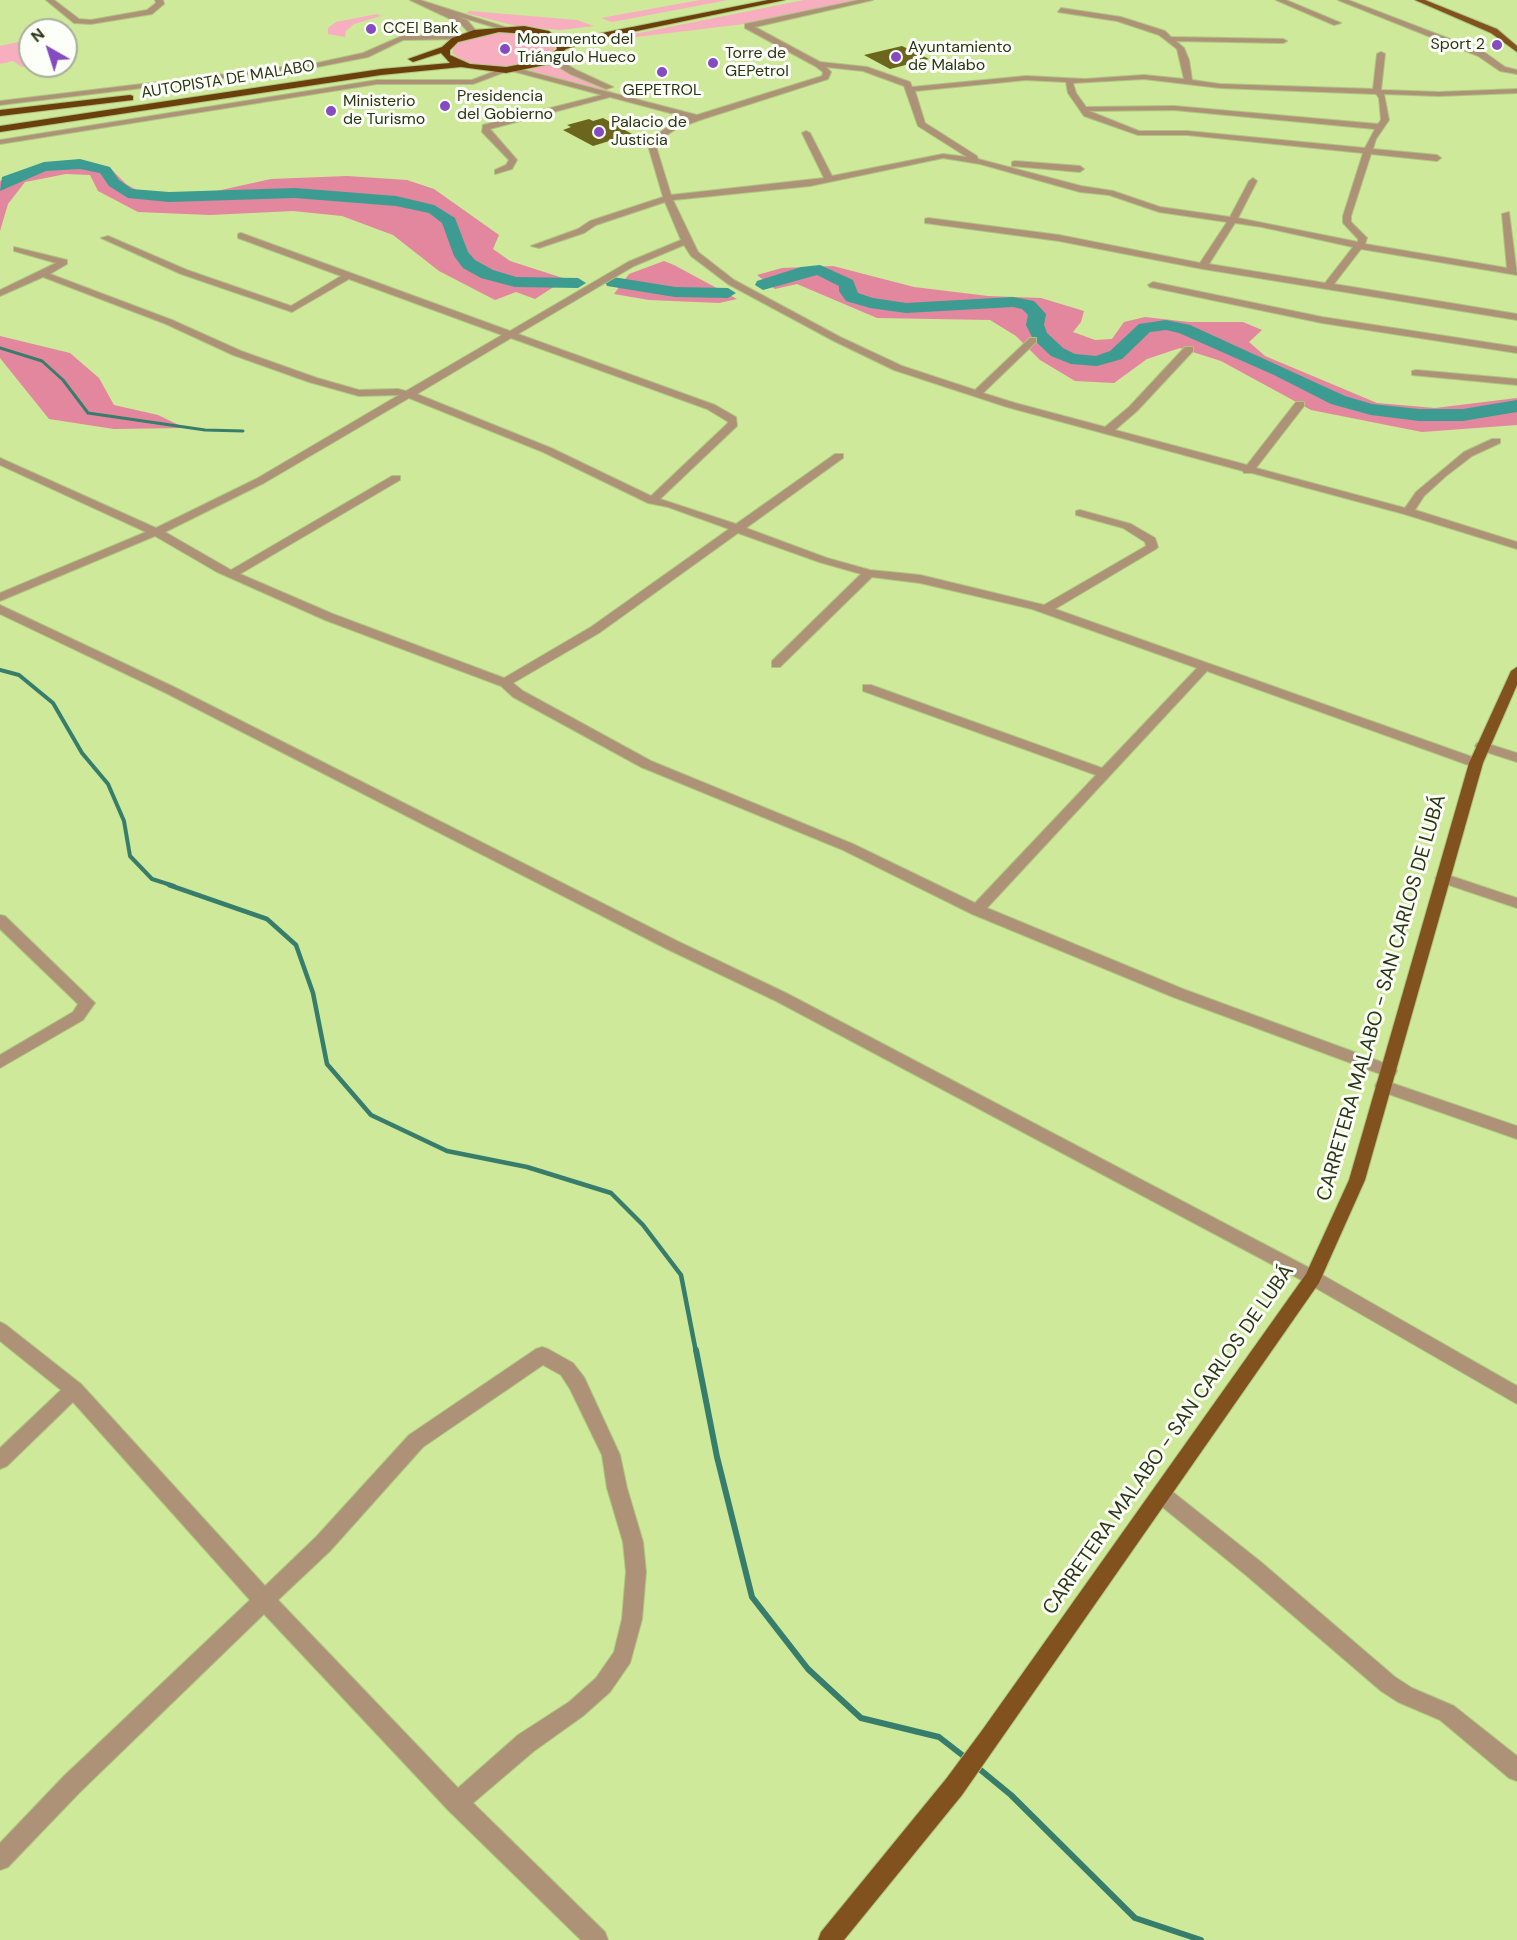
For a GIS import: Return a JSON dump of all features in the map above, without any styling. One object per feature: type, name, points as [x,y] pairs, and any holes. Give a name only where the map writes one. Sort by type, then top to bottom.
[{"type":"highway","points":[[579,32],[749,0]]},
{"type":"highway","points":[[562,47],[602,36],[781,0]]},
{"type":"highway","name":"AUTOPISTA DE MALABO","points":[[0,113],[302,76],[421,57],[448,46],[460,37],[507,28],[567,33]]},
{"type":"highway","points":[[546,33],[556,38],[562,47]]},
{"type":"highway","points":[[448,46],[449,59],[460,65]]},
{"type":"highway","points":[[552,59],[560,53],[562,47]]},
{"type":"highway","name":"AUTOPISTA DE MALABO","points":[[0,129],[381,72],[460,65],[479,69],[511,70],[552,59]]},
{"type":"main road","points":[[1419,0],[1494,32],[1517,50]]},
{"type":"main road","points":[[1431,0],[1487,23],[1517,40]]},
{"type":"main road","name":"CARRETERA MALABO - SAN CARLOS DE LUBÁ","points":[[829,1940],[991,1737],[1313,1278],[1357,1180],[1476,764],[1517,671]]},
{"type":"street","points":[[50,0],[77,21],[91,22],[149,12],[160,4],[159,0]]},
{"type":"street","points":[[414,0],[464,22],[474,33]]},
{"type":"street","points":[[869,0],[748,26],[818,64],[826,72],[821,80],[697,118],[673,127],[651,142],[668,198],[683,235],[694,254],[731,282],[852,347],[898,368],[976,394],[1248,471],[1408,512],[1517,546]]},
{"type":"street","points":[[1280,0],[1337,23]]},
{"type":"street","points":[[1342,0],[1481,54],[1503,69],[1517,72]]},
{"type":"street","points":[[427,5],[507,28]]},
{"type":"street","points":[[1061,10],[1118,19],[1152,29],[1172,39],[1283,40]]},
{"type":"street","points":[[424,37],[448,46]]},
{"type":"street","points":[[0,103],[317,65],[365,55],[402,38],[460,37]]},
{"type":"street","points":[[1172,39],[1185,60],[1188,81]]},
{"type":"street","points":[[1328,286],[1363,238],[1347,223],[1347,216],[1369,150],[1379,127],[1385,120],[1383,98],[1376,88],[1381,54]]},
{"type":"street","points":[[552,59],[627,98]]},
{"type":"street","points":[[818,64],[864,69],[899,80],[911,89],[924,127],[981,162],[1080,189],[1110,193],[1149,207],[1234,219],[1359,246],[1515,271],[1506,214]]},
{"type":"street","points":[[479,69],[482,73],[480,81]]},
{"type":"street","points":[[0,142],[377,82],[480,81],[511,70],[627,98],[697,118]]},
{"type":"street","points":[[911,89],[1026,78],[1069,80],[1144,77],[1220,86],[1378,92],[1439,94],[1517,91]]},
{"type":"street","points":[[1069,80],[1072,93],[1084,110],[1095,118],[1138,133],[1187,133],[1437,158]]},
{"type":"street","points":[[498,172],[509,167],[513,160],[485,130],[486,127],[611,95]]},
{"type":"street","points":[[1084,110],[1182,108],[1379,127]]},
{"type":"street","points":[[806,134],[829,178]]},
{"type":"street","points":[[536,246],[580,231],[593,223],[668,198],[829,178],[933,157],[1080,169]]},
{"type":"street","points":[[1203,266],[1234,219],[1253,181]]},
{"type":"street","points":[[928,221],[1059,238],[1203,266],[1517,317]]},
{"type":"street","points":[[0,597],[156,532],[260,482],[513,335],[640,259],[659,244],[683,235]]},
{"type":"street","points":[[640,259],[654,254],[683,235]]},
{"type":"street","points":[[241,236],[711,407],[732,419],[734,424],[652,501]]},
{"type":"street","points":[[105,238],[184,272],[292,309],[348,276]]},
{"type":"street","points":[[1,292],[43,274],[64,261],[17,249]]},
{"type":"street","points":[[654,254],[694,254]]},
{"type":"street","points":[[43,274],[169,322],[237,354],[314,380],[359,393],[410,394],[452,408],[652,501],[670,504],[823,560],[869,573],[920,579],[1046,609],[1476,764]]},
{"type":"street","points":[[1153,285],[1322,320],[1517,350]]},
{"type":"street","points":[[976,394],[1033,340]]},
{"type":"street","points":[[1108,430],[1134,409],[1189,349]]},
{"type":"street","points":[[1416,373],[1517,382]]},
{"type":"street","points":[[1248,471],[1300,404]]},
{"type":"street","points":[[1408,512],[1420,494],[1442,474],[1468,454],[1496,441]]},
{"type":"street","points":[[505,683],[595,630],[839,456]]},
{"type":"street","points":[[0,461],[156,532],[198,558],[329,617],[459,668],[484,674],[505,683],[526,699],[646,764],[848,847],[977,910],[1517,1133]]},
{"type":"street","points":[[232,574],[396,478]]},
{"type":"street","points":[[1046,609],[1152,547],[1151,540],[1127,526],[1080,513]]},
{"type":"street","points":[[776,664],[869,573]]},
{"type":"street","points":[[0,609],[170,690],[672,945],[781,997],[1313,1278],[1517,1396]]},
{"type":"street","points":[[977,910],[1206,665]]},
{"type":"street","points":[[867,688],[1103,773]]},
{"type":"street","points":[[1482,746],[1517,758]]},
{"type":"street","points":[[1442,878],[1517,903]]},
{"type":"street","points":[[0,920],[87,1003],[78,1016],[0,1062]]},
{"type":"street","points":[[0,1330],[74,1390],[263,1599],[457,1803],[597,1940]]},
{"type":"street","points":[[0,1859],[72,1784],[323,1544],[416,1441],[542,1356],[567,1369],[588,1402],[611,1455],[617,1488],[633,1542],[636,1572],[632,1619],[623,1656],[603,1685],[576,1709],[508,1757],[457,1803]]},
{"type":"street","points":[[0,1460],[74,1390]]},
{"type":"street","points":[[1162,1495],[1254,1569],[1388,1684],[1405,1695],[1447,1713],[1517,1770]]},
{"type":"shaded area","points":[[700,0],[728,0],[612,22],[601,18]]},
{"type":"shaded area","points":[[804,0],[860,0],[744,24],[594,42]]},
{"type":"shaded area","points":[[470,11],[577,20],[594,26],[560,30],[516,26],[466,13]]},
{"type":"shaded area","points":[[377,14],[381,16],[354,24],[346,31],[345,37],[328,34],[328,28],[336,22]]},
{"type":"shaded area","points":[[502,31],[545,37],[553,42],[555,48],[543,60],[497,68],[467,63],[452,53],[460,41]]},
{"type":"shaded area","points":[[18,42],[18,64],[13,61],[0,64],[0,46]]},
{"type":"shaded area","points":[[555,62],[557,67],[617,94],[528,70]]},
{"type":"shaded area","points":[[80,161],[109,167],[126,184],[142,193],[171,196],[212,192],[271,179],[347,176],[407,180],[434,189],[499,235],[493,249],[510,261],[566,279],[535,299],[516,292],[495,300],[439,271],[393,235],[342,216],[293,211],[210,215],[138,212],[98,191],[90,175],[66,174],[25,182],[8,204],[0,231],[0,181],[38,167]]},
{"type":"shaded area","points":[[664,261],[737,299],[719,303],[649,300],[614,294],[629,274]]},
{"type":"shaded area","points":[[833,266],[914,287],[988,296],[1041,298],[1084,311],[1081,322],[1073,332],[1095,340],[1112,339],[1124,322],[1145,317],[1189,322],[1243,322],[1262,330],[1249,342],[1265,356],[1377,403],[1435,408],[1517,398],[1517,425],[1422,432],[1311,410],[1221,361],[1180,348],[1147,359],[1114,383],[1075,381],[1040,360],[1016,336],[990,320],[877,318],[797,284],[775,289],[757,275],[782,268]]},
{"type":"shaded area","points":[[0,336],[70,353],[99,378],[114,405],[158,415],[185,428],[114,429],[49,419],[0,358]]},
{"type":"building","name":"Ayuntamiento de Malabo","points":[[902,46],[929,59],[890,69],[864,55]]},
{"type":"building","name":"Palacio de Justicia","points":[[603,118],[632,134],[593,146],[563,130],[571,127],[567,125]]},
{"type":"waterway","points":[[0,186],[7,180],[44,167],[80,164],[105,170],[114,183],[128,193],[169,197],[295,193],[396,201],[434,210],[449,221],[460,253],[469,264],[487,274],[515,282],[578,283]]},
{"type":"waterway","points":[[763,285],[807,271],[820,270],[847,284],[847,291],[852,297],[870,303],[906,308],[1013,302],[1028,305],[1037,314],[1035,325],[1039,335],[1057,352],[1071,359],[1097,361],[1116,355],[1145,328],[1166,325],[1184,329],[1280,371],[1338,400],[1371,409],[1419,415],[1463,415],[1517,406]]},
{"type":"waterway","points":[[613,282],[675,292],[728,293]]},
{"type":"waterway","points":[[0,348],[42,361],[63,380],[88,413],[205,430],[243,431]]},
{"type":"waterway","points":[[0,670],[19,675],[53,703],[82,753],[108,784],[124,821],[130,856],[152,879],[174,886]]},
{"type":"waterway","points":[[169,885],[267,919],[296,945],[313,993],[327,1064],[371,1115],[447,1151],[527,1167],[611,1193],[643,1225],[681,1275],[696,1352]]},
{"type":"waterway","points":[[696,1350],[717,1457],[752,1597],[808,1669],[861,1718],[939,1737],[966,1758]]},
{"type":"waterway","points":[[977,1767],[1011,1795],[1135,1918],[1201,1940]]},
{"type":"place","name":"CCEI Bank","points":[[371,29]]},
{"type":"place","name":"Sport 2","points":[[1497,45]]},
{"type":"place","name":"Monumento del Triángulo Hueco","points":[[505,49]]},
{"type":"place","name":"Ayuntamiento de Malabo","points":[[896,57]]},
{"type":"place","name":"Torre de GEPetrol","points":[[713,63]]},
{"type":"place","name":"GEPETROL","points":[[662,72]]},
{"type":"place","name":"Presidencia del Gobierno","points":[[445,106]]},
{"type":"place","name":"Ministerio de Turismo","points":[[331,111]]},
{"type":"place","name":"Palacio de Justicia","points":[[599,132]]}]
